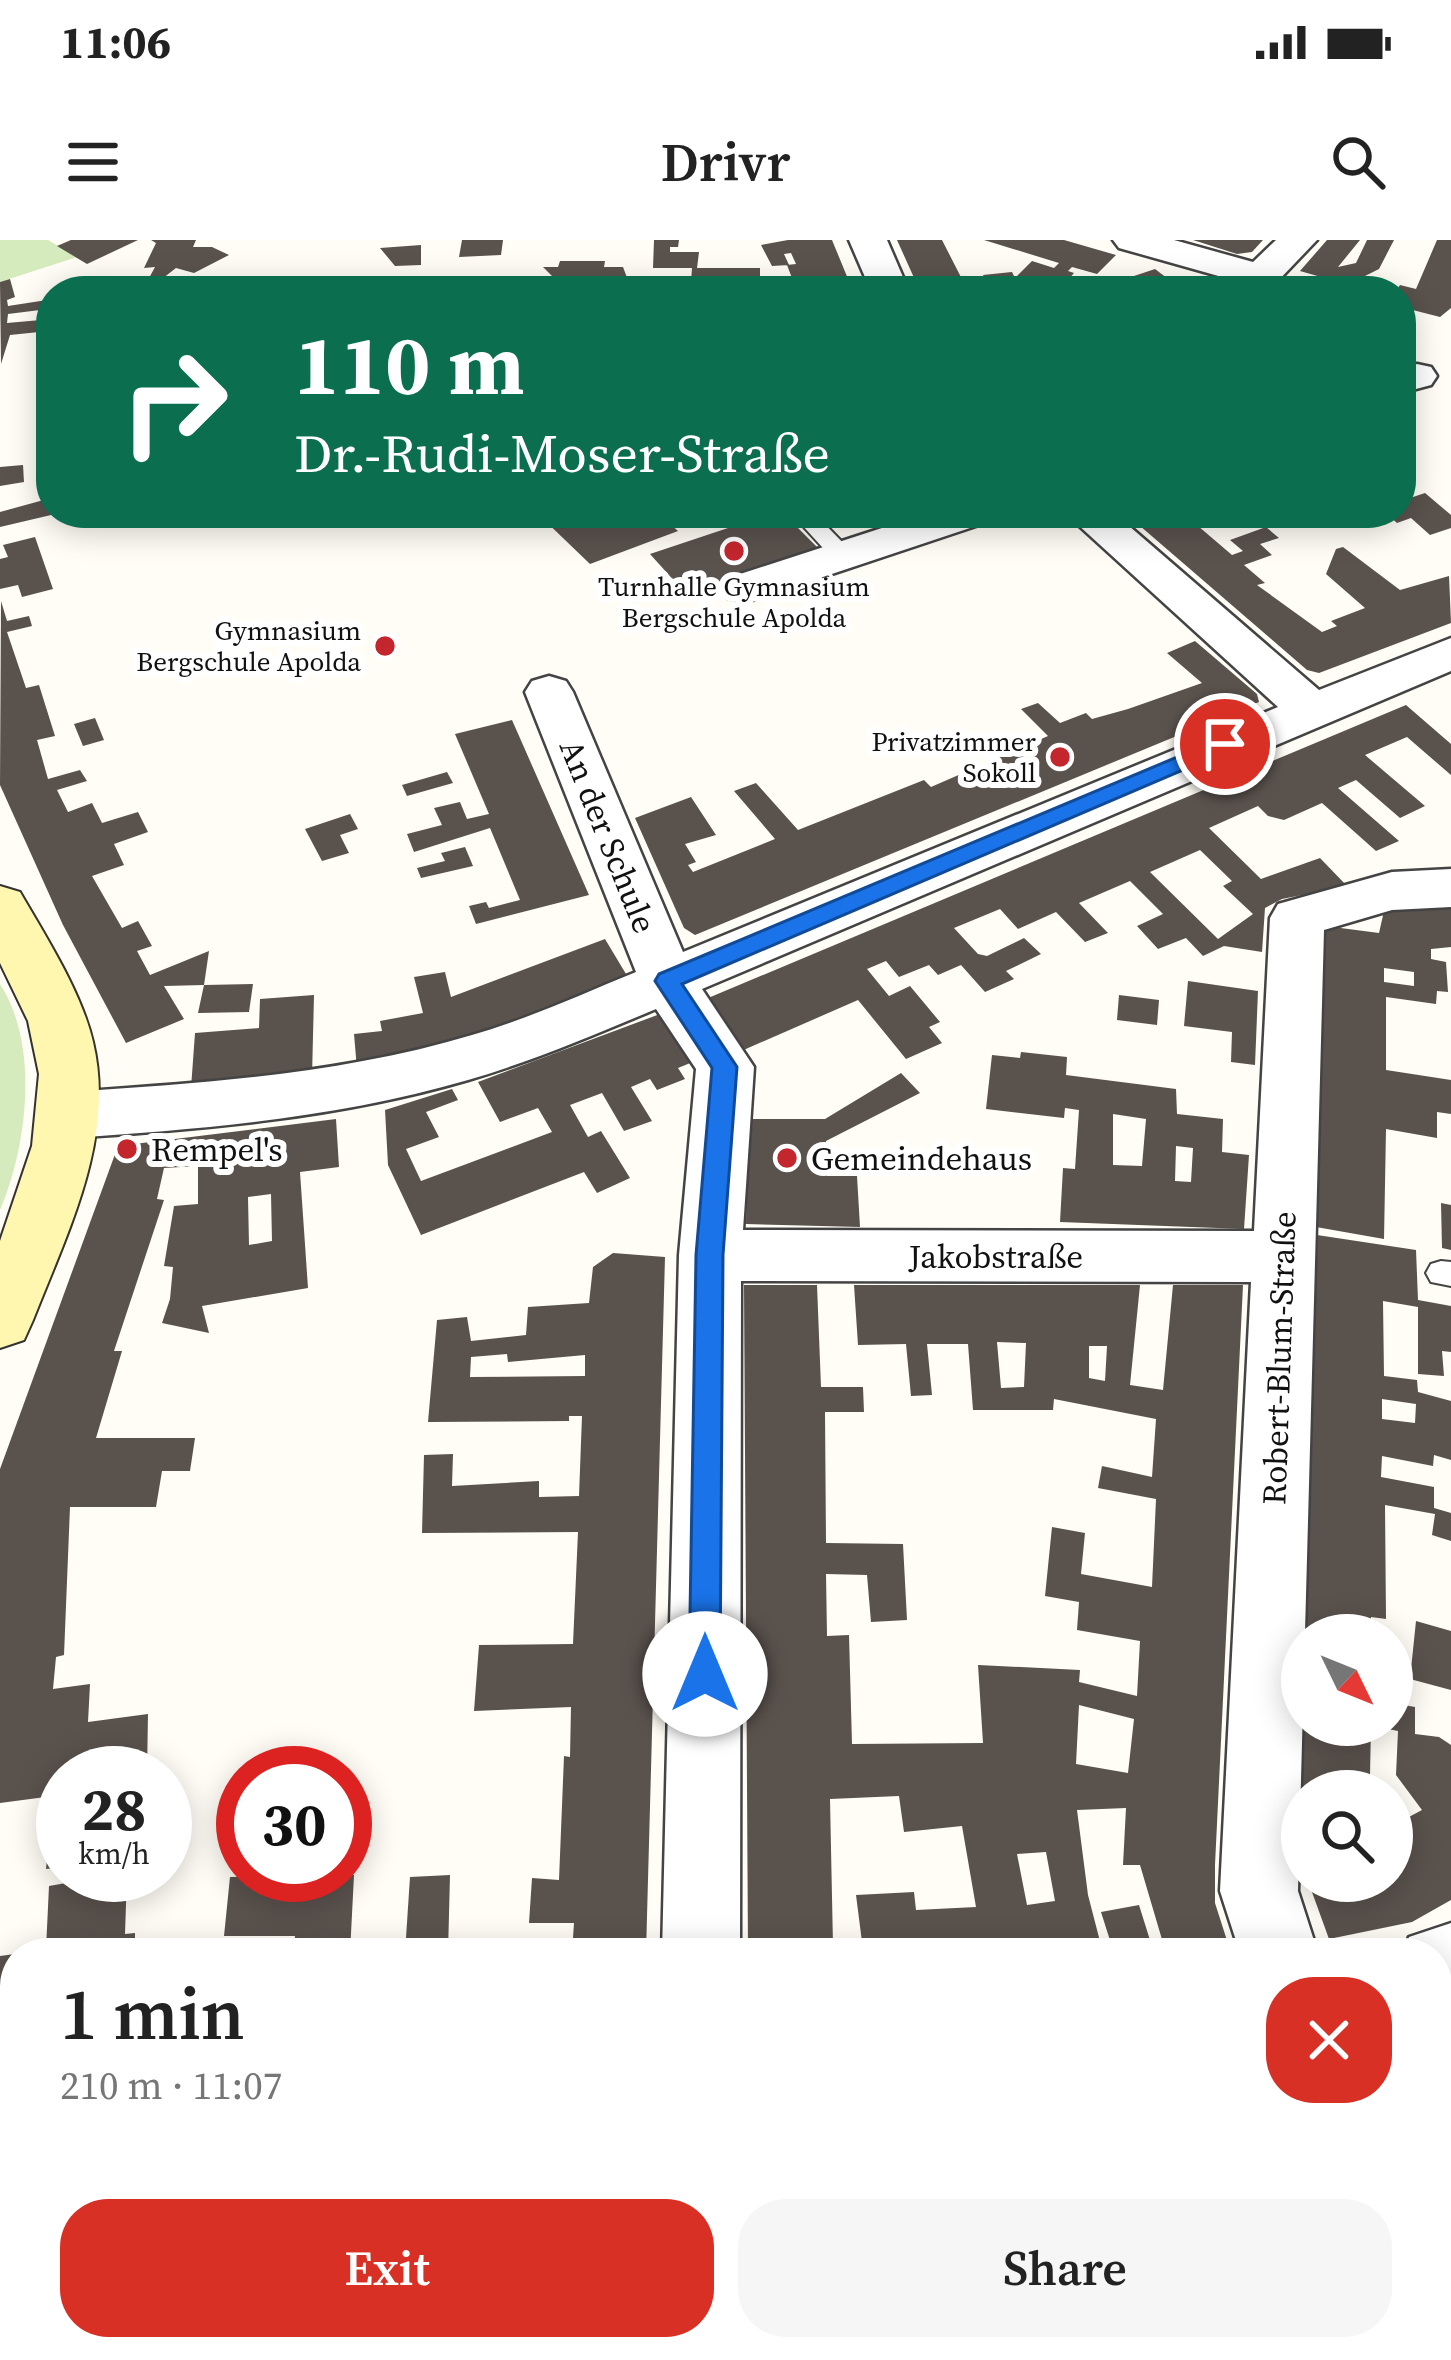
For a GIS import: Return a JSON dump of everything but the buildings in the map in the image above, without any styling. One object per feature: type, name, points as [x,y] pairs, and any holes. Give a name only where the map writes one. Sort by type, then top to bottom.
[{"type":"main road","points":[[0,1320],[39,1220],[70,1115],[71,1073],[62,1035],[6,929]]},
{"type":"street","points":[[868,240],[884,276]]},
{"type":"street","points":[[1132,240],[1261,276],[1298,240]]},
{"type":"street","points":[[744,588],[924,528]]},
{"type":"street","points":[[1104,528],[1310,708]]},
{"type":"street","points":[[70,1115],[345,1090],[434,1071],[524,1041],[1451,652]]},
{"type":"street","name":"An der Schule","points":[[548,692],[667,981],[725,1067],[710,1255],[701,1938]]},
{"type":"street","name":"Robert-Blum-Straße","points":[[1274,1938],[1259,1891],[1297,918],[1392,891],[1451,888]]},
{"type":"street","name":"Jakobstraße","points":[[710,1255],[1283,1257]]},
{"type":"lane","points":[[816,528],[841,554]]},
{"type":"green space","points":[[0,240],[48,240],[77,257],[0,282]]},
{"type":"green space","points":[[0,984],[21,1036],[25,1096],[17,1156],[0,1210]]},
{"type":"place","name":"Turnhalle Gymnasium Bergschule Apolda","points":[[734,551]]},
{"type":"place","name":"Gymnasium Bergschule Apolda","points":[[385,646]]},
{"type":"place","name":"Privatzimmer Sokoll","points":[[1060,757]]},
{"type":"place","name":"Rempel's","points":[[127,1149]]},
{"type":"place","name":"Gemeindehaus","points":[[787,1158]]},
{"type":"route","points":[[705,1674],[710,1255],[725,1067],[667,981],[1225,744]]}]
